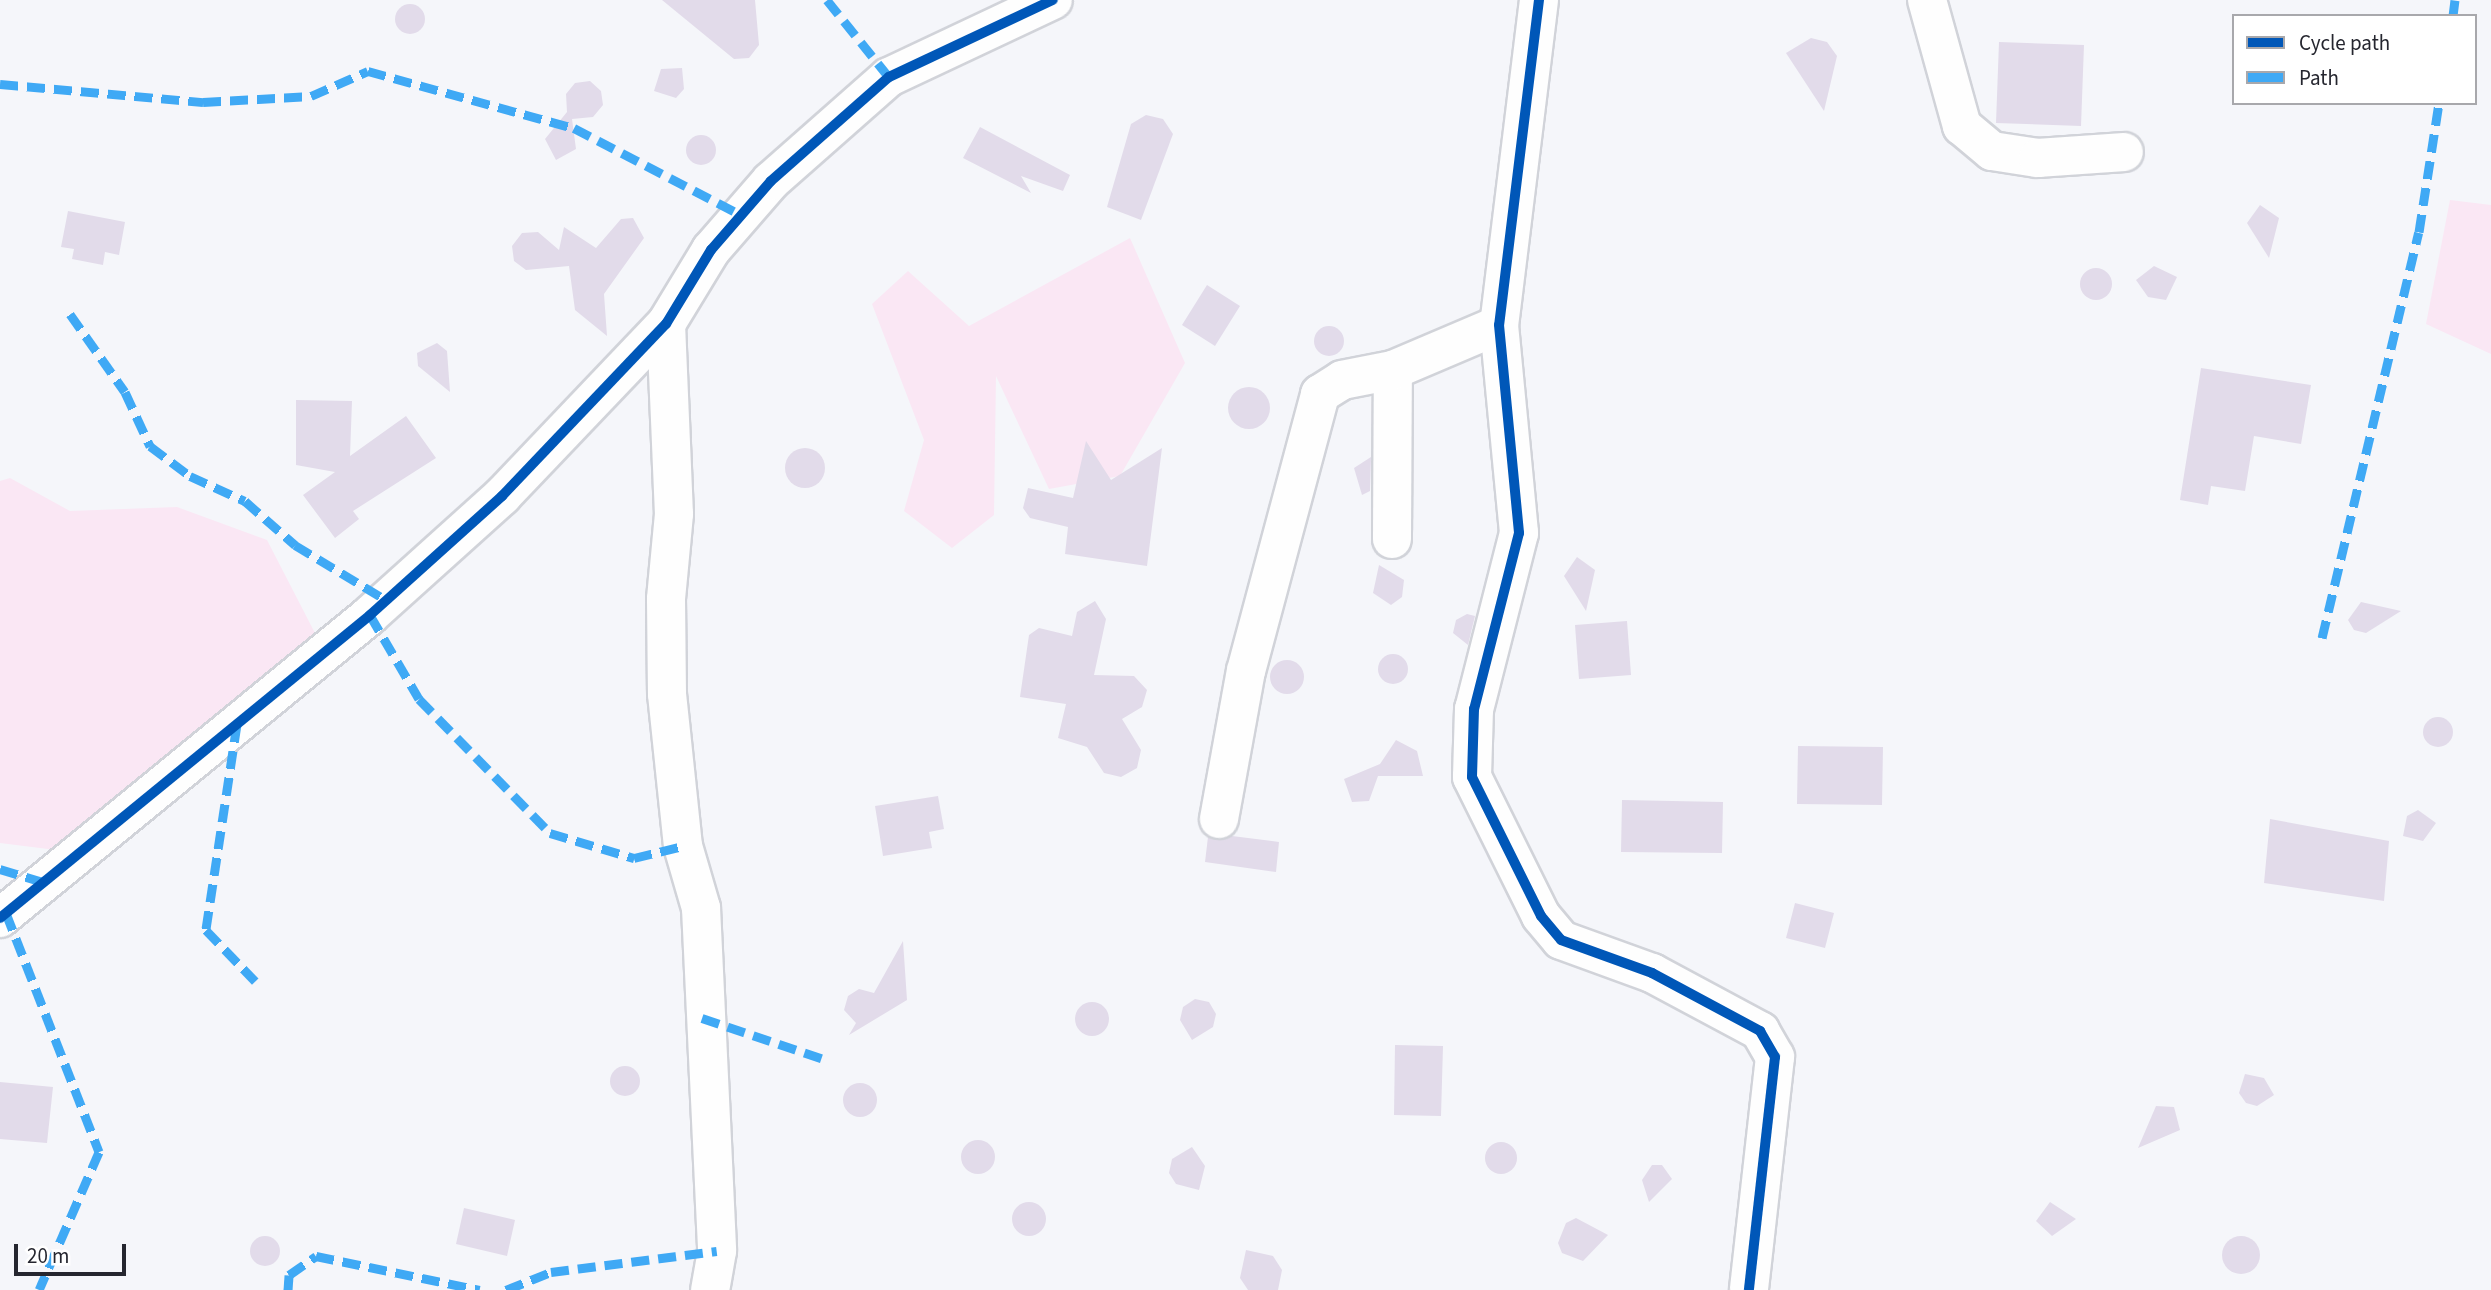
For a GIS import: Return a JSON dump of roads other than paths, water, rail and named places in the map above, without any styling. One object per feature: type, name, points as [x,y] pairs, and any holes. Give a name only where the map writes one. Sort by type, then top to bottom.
[{"type":"street","points":[[0,918],[370,615],[573,427],[666,324],[711,250],[771,181],[890,77],[1053,0]]},
{"type":"street","points":[[1539,0],[1499,325],[1519,533],[1474,709],[1472,777],[1541,916],[1561,940],[1652,973],[1760,1031],[1775,1057],[1749,1290]]},
{"type":"street","points":[[1927,0],[1962,126],[1992,151],[2038,158],[2124,152]]},
{"type":"street","points":[[666,324],[674,514],[666,599],[667,694],[683,846],[701,908],[717,1251],[710,1290]]},
{"type":"street","points":[[1219,819],[1247,671],[1320,394],[1342,380],[1393,370],[1499,325]]},
{"type":"street","points":[[1392,539],[1393,370]]}]
